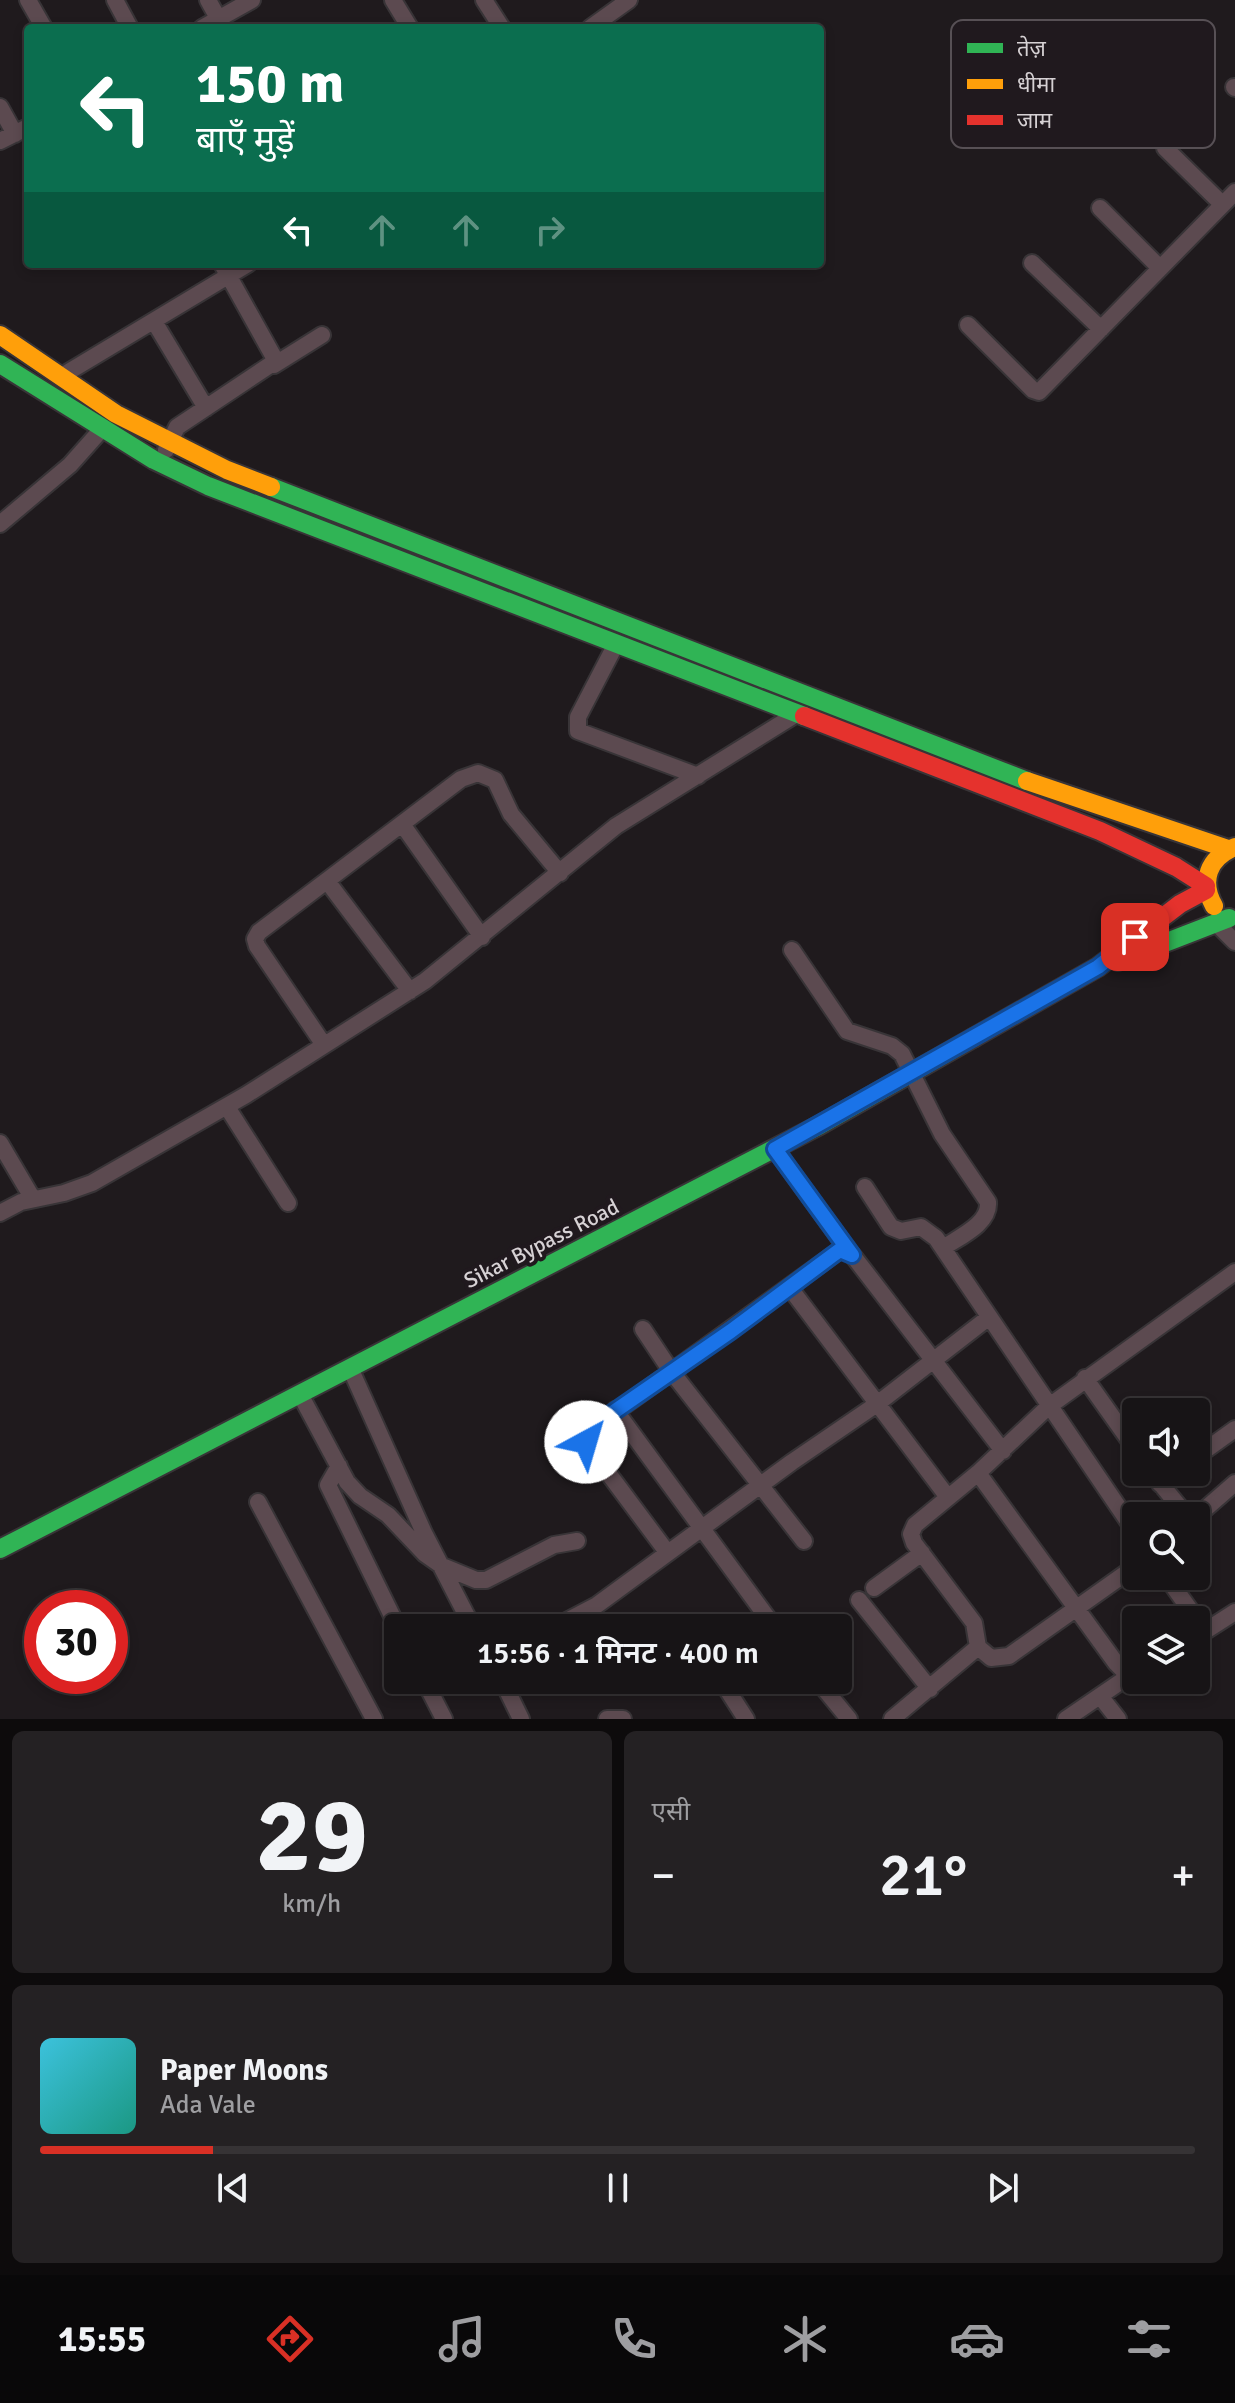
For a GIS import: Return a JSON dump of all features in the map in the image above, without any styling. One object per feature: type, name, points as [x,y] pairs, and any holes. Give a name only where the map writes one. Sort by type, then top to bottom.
[{"type":"main road","points":[[0,335],[60,377],[171,443],[227,470],[1059,794],[1231,848]]},
{"type":"main road","points":[[0,364],[159,462],[294,520],[1100,831],[1176,867],[1206,888]]},
{"type":"main road","points":[[1227,920],[1210,902],[1206,888],[1214,860],[1231,848]]},
{"type":"main road","name":"Sikar Bypass Road","points":[[0,1549],[775,1149],[1098,967],[1180,904],[1206,888]]},
{"type":"main road","name":"Sikar Bypass Road","points":[[1098,967],[1227,920]]},
{"type":"street","points":[[28,0],[42,24]]},
{"type":"street","points":[[115,0],[128,24]]},
{"type":"street","points":[[208,0],[218,18]]},
{"type":"street","points":[[208,24],[252,0]]},
{"type":"street","points":[[393,0],[408,24]]},
{"type":"street","points":[[484,0],[494,24]]},
{"type":"street","points":[[596,24],[629,0]]},
{"type":"street","points":[[0,107],[14,134]]},
{"type":"street","points":[[1165,148],[1222,204]]},
{"type":"street","points":[[968,325],[1033,390],[1039,392],[1235,192]]},
{"type":"street","points":[[1100,208],[1160,268]]},
{"type":"street","points":[[1032,263],[1101,329]]},
{"type":"street","points":[[60,377],[155,323],[225,270],[272,348],[274,365]]},
{"type":"street","points":[[155,323],[206,408]]},
{"type":"street","points":[[159,462],[177,427],[322,335]]},
{"type":"street","points":[[0,524],[70,465],[102,429]]},
{"type":"street","points":[[616,644],[578,717],[578,731],[698,776]]},
{"type":"street","points":[[0,1213],[33,1199],[82,1188],[227,1107],[410,991],[482,937],[616,826],[798,713]]},
{"type":"street","points":[[324,1045],[255,939],[259,932],[469,774],[487,774],[495,780],[511,814],[560,873]]},
{"type":"street","points":[[402,824],[482,937]]},
{"type":"street","points":[[327,881],[410,991]]},
{"type":"street","points":[[1227,920],[1235,942]]},
{"type":"street","points":[[792,950],[847,1031],[892,1046],[912,1072],[942,1134],[988,1202],[989,1211],[981,1221],[943,1248]]},
{"type":"street","points":[[227,1107],[288,1203]]},
{"type":"street","points":[[0,1143],[33,1199]]},
{"type":"street","points":[[775,1149],[852,1255],[1003,1451]]},
{"type":"street","points":[[865,1187],[891,1227],[901,1231],[921,1227],[929,1230],[1122,1513]]},
{"type":"street","points":[[667,1552],[586,1442],[585,1434],[840,1250],[852,1255]]},
{"type":"street","points":[[892,1719],[978,1647],[979,1635],[974,1623],[911,1534],[915,1525],[1003,1451],[1048,1407],[1235,1272]]},
{"type":"street","points":[[790,1288],[947,1496]]},
{"type":"street","points":[[580,1614],[597,1605],[877,1404],[988,1318]]},
{"type":"street","points":[[643,1329],[671,1371],[763,1483],[804,1541]]},
{"type":"street","points":[[351,1370],[466,1614]]},
{"type":"street","points":[[1085,1378],[1122,1430]]},
{"type":"street","points":[[301,1396],[339,1466],[360,1496],[388,1515],[425,1554],[442,1566],[476,1580],[486,1580],[554,1545],[577,1541]]},
{"type":"street","points":[[615,1410],[765,1614]]},
{"type":"street","points":[[1210,1447],[1235,1429]]},
{"type":"street","points":[[339,1466],[328,1485],[391,1614]]},
{"type":"street","points":[[978,1473],[1116,1663],[1122,1667]]},
{"type":"street","points":[[1210,1505],[1235,1483]]},
{"type":"street","points":[[1162,1486],[1175,1502]]},
{"type":"street","points":[[258,1502],[374,1719]]},
{"type":"street","points":[[874,1588],[922,1553]]},
{"type":"street","points":[[978,1647],[991,1658],[1009,1656],[1122,1576]]},
{"type":"street","points":[[859,1600],[930,1689]]},
{"type":"street","points":[[1210,1628],[1235,1612]]},
{"type":"street","points":[[1066,1719],[1122,1682]]},
{"type":"street","points":[[431,1694],[444,1719]]},
{"type":"street","points":[[509,1694],[521,1719]]},
{"type":"street","points":[[730,1694],[746,1719]]},
{"type":"street","points":[[828,1694],[849,1719]]},
{"type":"street","points":[[1100,1696],[1118,1719]]},
{"type":"street","points":[[607,1719],[623,1719]]},
{"type":"traffic: fast","points":[[0,364],[154,460],[208,486],[804,716]]},
{"type":"traffic: fast","points":[[271,487],[1027,781]]},
{"type":"traffic: fast","points":[[1118,961],[1229,918]]},
{"type":"traffic: fast","points":[[0,1549],[820,1125],[973,1038]]},
{"type":"traffic: slow","points":[[0,335],[116,414],[227,470],[271,487]]},
{"type":"traffic: slow","points":[[1027,781],[1228,849]]},
{"type":"traffic: slow","points":[[1214,906],[1208,888],[1209,871],[1218,857],[1235,847]]},
{"type":"traffic: jam","points":[[804,716],[1100,831],[1176,867],[1206,886]]},
{"type":"traffic: jam","points":[[973,1038],[1098,967],[1180,904],[1206,890]]},
{"type":"route","points":[[586,1442],[585,1434],[589,1429],[731,1331],[840,1250],[847,1250],[852,1255],[775,1149],[1098,967],[1135,937]]}]
